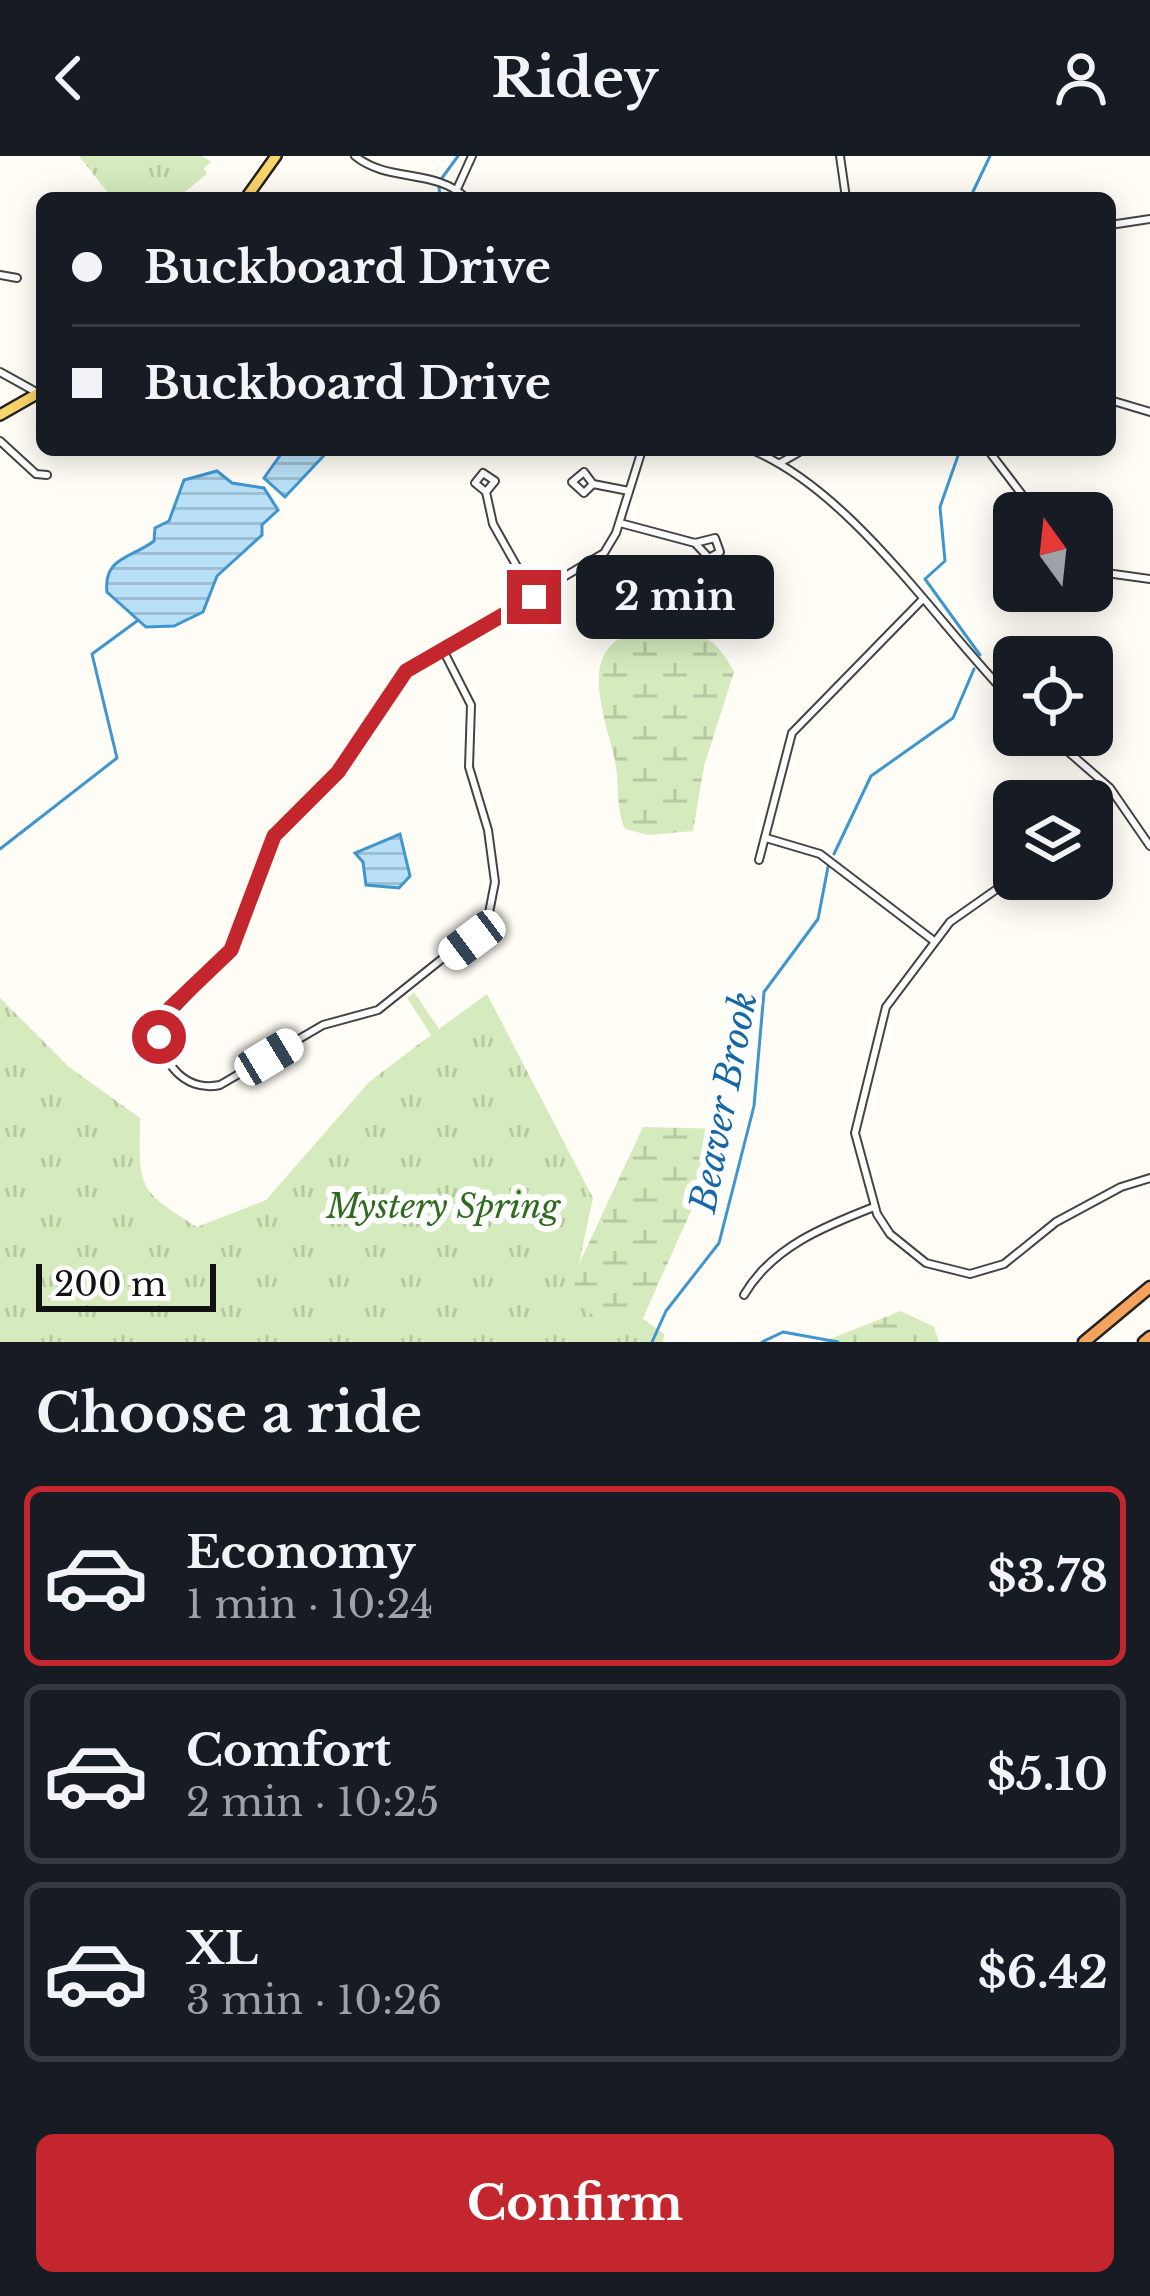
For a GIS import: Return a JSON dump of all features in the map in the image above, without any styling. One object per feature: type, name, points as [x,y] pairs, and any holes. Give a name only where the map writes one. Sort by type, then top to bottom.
[{"type":"highway","points":[[1084,1342],[1150,1287]]},
{"type":"main road","points":[[250,192],[277,156]]},
{"type":"main road","points":[[0,415],[36,394]]},
{"type":"street","points":[[355,156],[387,174],[440,182],[460,192]]},
{"type":"street","points":[[457,189],[472,156]]},
{"type":"street","points":[[840,156],[845,192]]},
{"type":"street","points":[[1116,224],[1150,220]]},
{"type":"street","points":[[0,274],[16,278]]},
{"type":"street","points":[[0,372],[36,390]]},
{"type":"street","points":[[1116,402],[1150,412]]},
{"type":"street","points":[[0,441],[36,473],[47,475]]},
{"type":"street","points":[[442,648],[471,705],[469,767],[488,830],[494,882],[487,923],[378,1010],[323,1025],[220,1085],[202,1086],[185,1078],[163,1052],[159,1037],[164,1014],[231,950],[268,845],[281,825],[338,772],[406,671],[442,648],[596,561],[620,523],[640,456]]},
{"type":"street","points":[[765,456],[781,463],[855,528],[993,679]]},
{"type":"street","points":[[781,463],[793,456]]},
{"type":"street","points":[[993,456],[1020,492]]},
{"type":"street","points":[[593,484],[629,491]]},
{"type":"street","points":[[486,492],[493,524],[534,597]]},
{"type":"street","points":[[620,523],[695,543]]},
{"type":"street","points":[[1113,575],[1150,579]]},
{"type":"street","points":[[759,860],[792,733],[922,601]]},
{"type":"street","points":[[1072,756],[1117,796],[1150,846]]},
{"type":"street","points":[[764,838],[804,846],[827,858],[934,941]]},
{"type":"street","points":[[993,890],[967,906],[934,941],[886,1007],[858,1112],[856,1148],[874,1207],[887,1230],[922,1260],[943,1271],[970,1274],[1004,1264],[1056,1222],[1121,1187],[1150,1178]]},
{"type":"street","points":[[744,1295],[765,1268],[804,1238],[874,1207]]},
{"type":"green space","points":[[79,156],[202,156],[211,162],[204,168],[207,174],[184,192],[107,192]]},
{"type":"green space","points":[[666,625],[707,638],[734,672],[704,766],[693,831],[649,835],[625,829],[622,821],[616,765],[602,710],[600,670],[617,640]]},
{"type":"green space","name":"Mystery Spring","points":[[414,992],[439,1029],[487,994],[593,1198],[571,1301],[598,1318],[627,1307],[664,1334],[663,1342],[0,1342],[0,998],[69,1067],[140,1118],[140,1160],[146,1185],[152,1195],[197,1227],[266,1200],[369,1082],[431,1035],[407,998]]},
{"type":"green space","points":[[643,1127],[728,1129],[632,1342],[371,1342],[543,1341]]},
{"type":"green space","points":[[901,1311],[934,1327],[939,1342],[822,1342]]},
{"type":"water","points":[[280,456],[323,456],[285,497],[264,478]]},
{"type":"water","points":[[217,471],[232,483],[264,488],[278,510],[262,525],[262,535],[217,576],[203,612],[174,626],[146,627],[107,592],[110,572],[154,541],[155,528],[169,521],[184,480]]},
{"type":"water","points":[[400,834],[410,876],[399,888],[366,885],[363,862],[355,853]]},
{"type":"waterway","points":[[442,178],[458,156]]},
{"type":"waterway","name":"Beaver Brook","points":[[973,192],[990,156]]},
{"type":"waterway","points":[[439,187],[439,192]]},
{"type":"waterway","name":"Beaver Brook","points":[[958,456],[940,507],[945,561],[925,579],[980,655]]},
{"type":"waterway","points":[[0,849],[117,758],[92,654],[137,621]]},
{"type":"waterway","name":"Beaver Brook","points":[[834,854],[871,776],[953,718],[974,669]]},
{"type":"waterway","name":"Beaver Brook","points":[[652,1342],[666,1311],[719,1243],[754,1106],[764,992],[818,919],[828,867]]},
{"type":"waterway","name":"Beaver Brook","points":[[762,1342],[783,1332],[838,1342]]},
{"type":"route","points":[[159,1037],[164,1014],[231,950],[268,845],[281,825],[338,772],[406,671],[534,597]]}]
